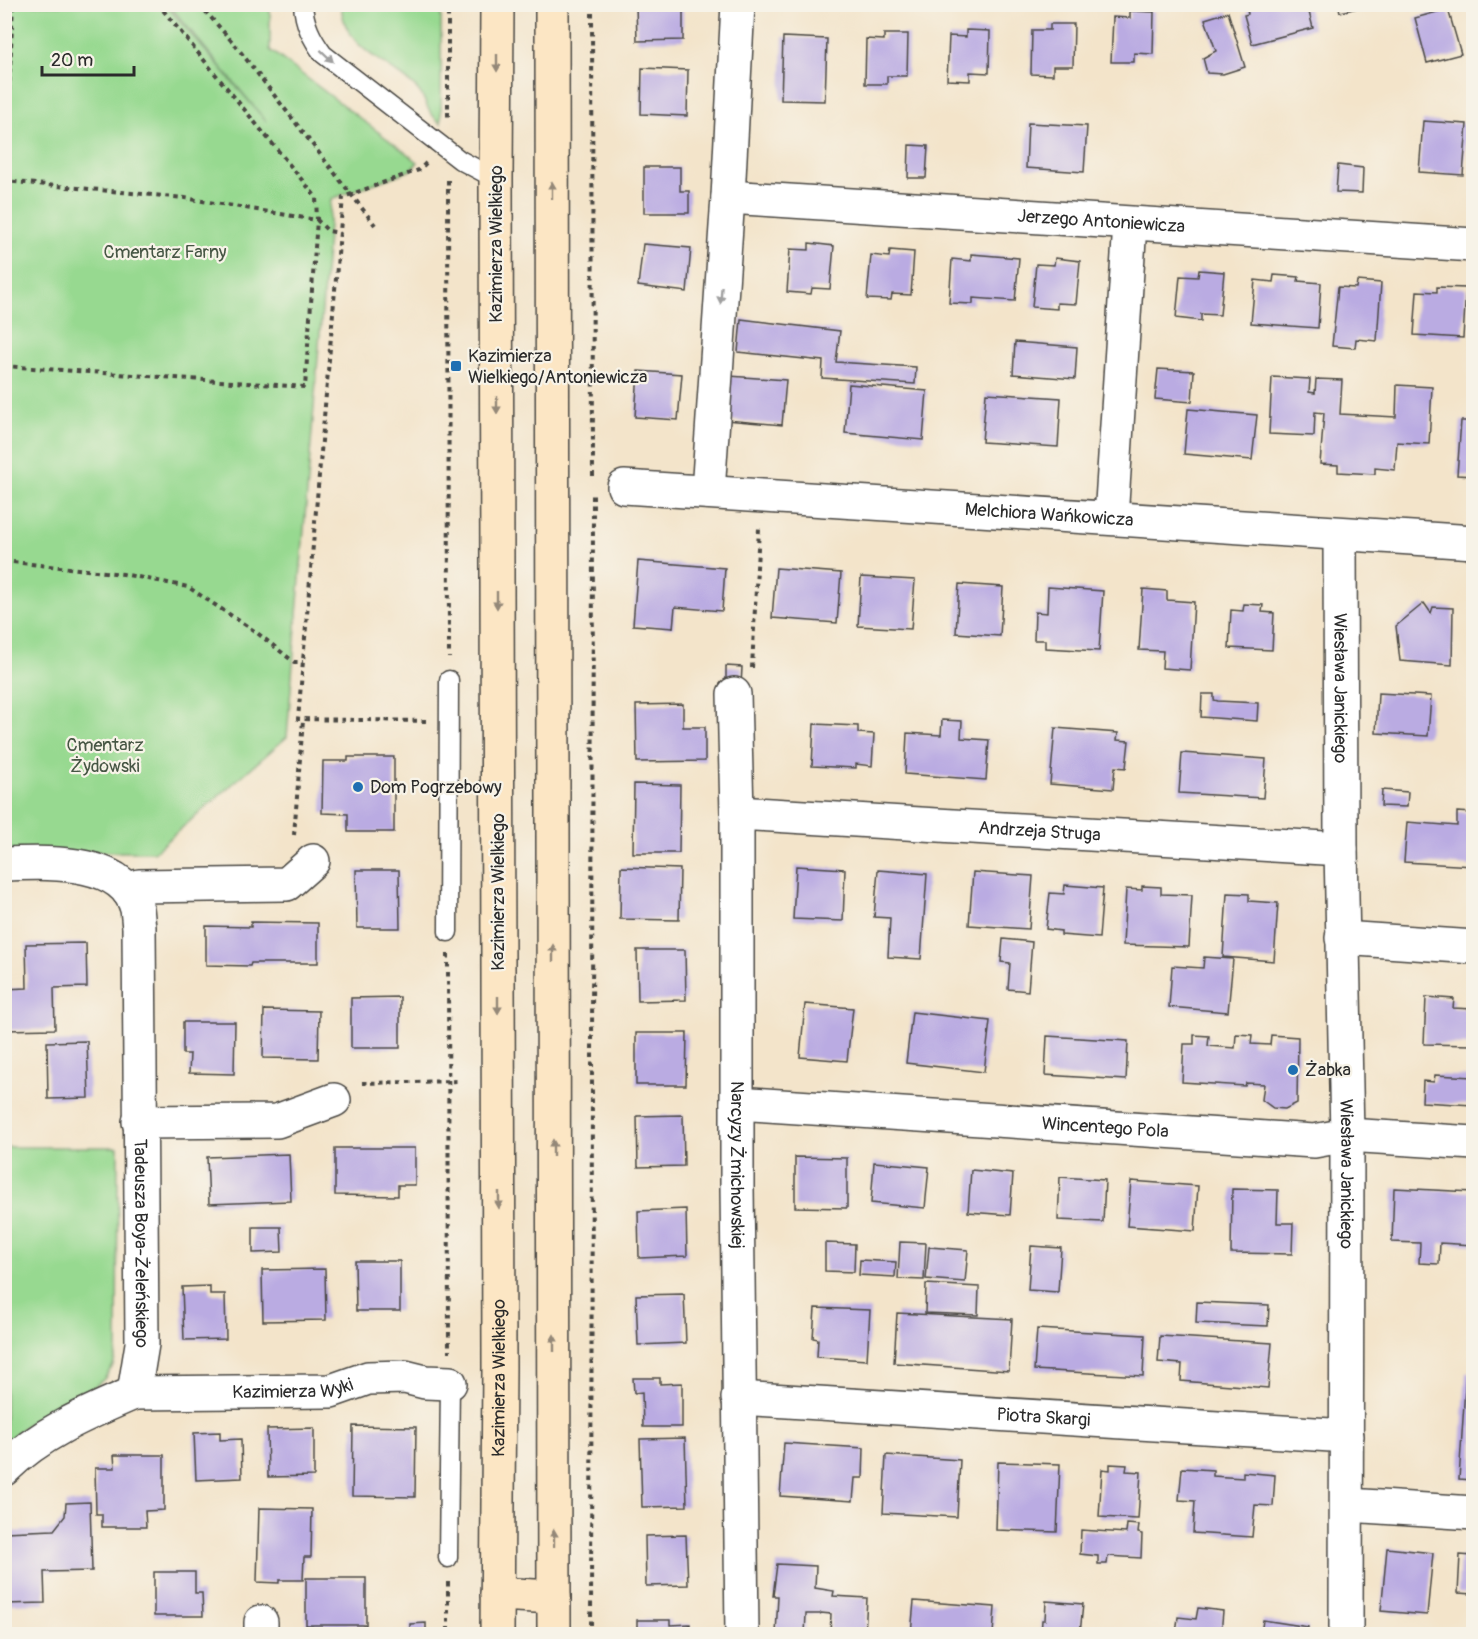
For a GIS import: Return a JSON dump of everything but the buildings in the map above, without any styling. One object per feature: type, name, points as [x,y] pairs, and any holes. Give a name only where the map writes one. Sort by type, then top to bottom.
[{"type":"main road","name":"Kazimierza Wielkiego","points":[[497,4],[500,1367],[497,1635]]},
{"type":"main road","points":[[552,4],[554,1635]]},
{"type":"main road","points":[[497,1594],[554,1597]]},
{"type":"street","points":[[708,492],[728,197],[738,4]]},
{"type":"street","name":"Jerzego Antoniewicza","points":[[728,197],[1473,245]]},
{"type":"street","points":[[1110,518],[1130,224]]},
{"type":"street","name":"Melchiora Wańkowicza","points":[[608,489],[708,492],[1473,542]]},
{"type":"street","name":"Wiesława Janickiego","points":[[1340,534],[1342,938],[1347,1135],[1346,1635]]},
{"type":"street","name":"Narcyzy Żmichowskiej","points":[[742,1635],[738,1398],[737,813],[743,684]]},
{"type":"street","name":"Andrzeja Struga","points":[[737,813],[1341,849]]},
{"type":"street","points":[[4,864],[49,863],[84,866],[106,874],[118,881],[129,892],[139,886],[287,884],[303,851]]},
{"type":"street","name":"Tadeusza Boya-Żeleńskiego","points":[[129,892],[136,907],[139,927],[142,1344],[134,1394]]},
{"type":"street","points":[[1342,938],[1473,947]]},
{"type":"street","name":"Tadeusza Boya-Żeleńskiego","points":[[139,1122],[277,1121],[345,1092]]},
{"type":"street","name":"Wincentego Pola","points":[[737,1103],[1314,1141],[1347,1135],[1473,1143]]},
{"type":"street","name":"Kazimierza Wyki","points":[[134,1394],[331,1391],[368,1378],[405,1377],[425,1382],[450,1383]]},
{"type":"street","points":[[4,1469],[19,1455],[79,1417],[134,1394]]},
{"type":"street","name":"Piotra Skargi","points":[[738,1398],[1347,1436]]},
{"type":"street","points":[[1348,1505],[1473,1513]]},
{"type":"lane","points":[[303,4],[303,15],[312,37],[323,54],[460,160],[496,179]]},
{"type":"lane","points":[[448,932],[449,680]]},
{"type":"lane","points":[[448,1558],[450,1383]]},
{"type":"path","points":[[14,4],[5,181],[185,198],[317,220],[328,231],[340,233]]},
{"type":"path","points":[[4,366],[305,387],[317,220],[316,196],[158,4]]},
{"type":"path","points":[[199,4],[236,46],[343,180],[375,225]]},
{"type":"path","points":[[448,4],[448,130]]},
{"type":"path","points":[[592,4],[592,480]]},
{"type":"path","points":[[426,163],[419,170],[343,197],[298,719],[448,721]]},
{"type":"path","points":[[448,172],[449,680]]},
{"type":"path","points":[[591,1635],[608,489]]},
{"type":"path","points":[[743,684],[759,522]]},
{"type":"path","points":[[4,561],[123,574],[188,587],[256,632],[294,662],[303,663]]},
{"type":"path","points":[[303,719],[303,851]]},
{"type":"path","points":[[448,932],[450,1383]]},
{"type":"path","points":[[345,1092],[460,1081]]},
{"type":"path","points":[[448,1558],[448,1635]]},
{"type":"green space","name":"Cmentarz Farny","points":[[5,5],[166,5],[266,121],[169,5],[270,5],[270,50],[418,162],[411,170],[331,199],[287,737],[154,852],[5,852]]},
{"type":"green space","points":[[341,5],[441,5],[441,123],[429,110],[417,89],[359,45],[350,34],[344,21]]},
{"type":"green space","points":[[5,1147],[118,1147],[117,1351],[113,1366],[104,1379],[92,1389],[37,1417],[5,1442]]},
{"type":"place","name":"Kazimierza Wielkiego/Antoniewicza","points":[[456,366]]},
{"type":"place","name":"Dom Pogrzebowy","points":[[358,787]]},
{"type":"place","name":"Żabka","points":[[1293,1070]]},
{"type":"park label","name":"Cmentarz Żydowski","points":[[105,756]]}]
